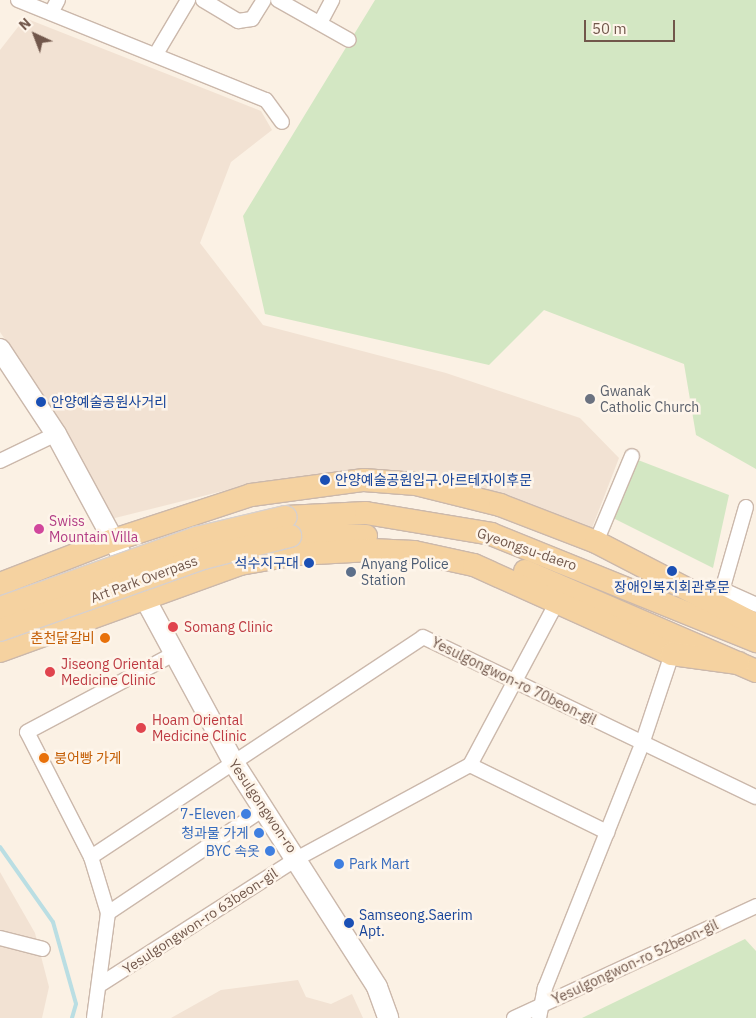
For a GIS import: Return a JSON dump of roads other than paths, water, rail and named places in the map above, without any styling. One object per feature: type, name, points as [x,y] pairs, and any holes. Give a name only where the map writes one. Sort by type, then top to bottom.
[{"type":"main road","points":[[0,584],[110,541],[251,495],[364,480],[416,484],[500,505],[596,542],[721,603],[755,635]]},
{"type":"main road","name":"Gyeongsu-daero","points":[[288,526],[366,513],[490,534],[755,635]]},
{"type":"main road","name":"Art Park Overpass","points":[[0,608],[197,538],[288,526]]},
{"type":"main road","name":"Art Park Overpass","points":[[0,630],[288,526]]},
{"type":"main road","name":"Gyeongsu-daero","points":[[288,526],[408,539],[479,555],[568,586],[747,667]]},
{"type":"main road","points":[[0,651],[144,601],[240,564],[297,554],[371,550],[414,552],[474,565],[558,600],[672,654],[747,667]]},
{"type":"street","points":[[18,0],[156,54],[266,100],[282,122]]},
{"type":"street","points":[[51,13],[58,0]]},
{"type":"street","points":[[156,54],[188,0]]},
{"type":"street","points":[[203,0],[238,20],[252,19],[264,0]]},
{"type":"street","points":[[278,0],[348,40]]},
{"type":"street","points":[[320,23],[332,0]]},
{"type":"street","name":"Yesulgongwon-ro","points":[[0,349],[56,434],[110,541],[172,655],[234,762],[298,858],[377,988],[388,1018]]},
{"type":"street","points":[[0,461],[56,434]]},
{"type":"street","points":[[596,542],[632,456]]},
{"type":"street","points":[[746,507],[721,603],[756,605]]},
{"type":"street","points":[[558,600],[470,765],[607,832]]},
{"type":"street","name":"Yesulgongwon-ro 70beon-gil","points":[[234,762],[423,637],[515,680],[642,744],[756,797]]},
{"type":"street","points":[[539,1013],[642,744],[672,654]]},
{"type":"street","points":[[94,1018],[102,984],[108,913],[91,857],[27,732],[172,655]]},
{"type":"street","points":[[91,857],[234,762]]},
{"type":"street","name":"Yesulgongwon-ro 63beon-gil","points":[[102,984],[298,858],[470,765]]},
{"type":"street","points":[[108,913],[265,808]]},
{"type":"street","name":"Yesulgongwon-ro 52beon-gil","points":[[514,1018],[539,1013],[756,906]]},
{"type":"street","points":[[0,938],[43,949]]},
{"type":"waterway","points":[[0,847],[53,922],[76,1004],[72,1018]]},
{"type":"place","name":"Gwanak Catholic Church","points":[[590,399]]},
{"type":"place","name":"안양예술공원사거리","points":[[41,402]]},
{"type":"place","name":"안양예술공원입구.아르테자이후문","points":[[325,480]]},
{"type":"place","name":"Swiss Mountain Villa","points":[[39,529]]},
{"type":"place","name":"석수지구대","points":[[309,563]]},
{"type":"place","name":"장애인복지회관후문","points":[[672,571]]},
{"type":"place","name":"Anyang Police Station","points":[[351,572]]},
{"type":"place","name":"Somang Clinic","points":[[173,627]]},
{"type":"place","name":"춘천닭갈비","points":[[105,638]]},
{"type":"place","name":"Jiseong Oriental Medicine Clinic","points":[[50,672]]},
{"type":"place","name":"Hoam Oriental Medicine Clinic","points":[[141,728]]},
{"type":"place","name":"붕어빵 가게","points":[[44,758]]},
{"type":"place","name":"7-Eleven","points":[[246,814]]},
{"type":"place","name":"청과물 가게","points":[[259,833]]},
{"type":"place","name":"BYC 속옷","points":[[270,851]]},
{"type":"place","name":"Park Mart","points":[[339,864]]},
{"type":"place","name":"Samseong.Saerim Apt.","points":[[349,923]]}]
